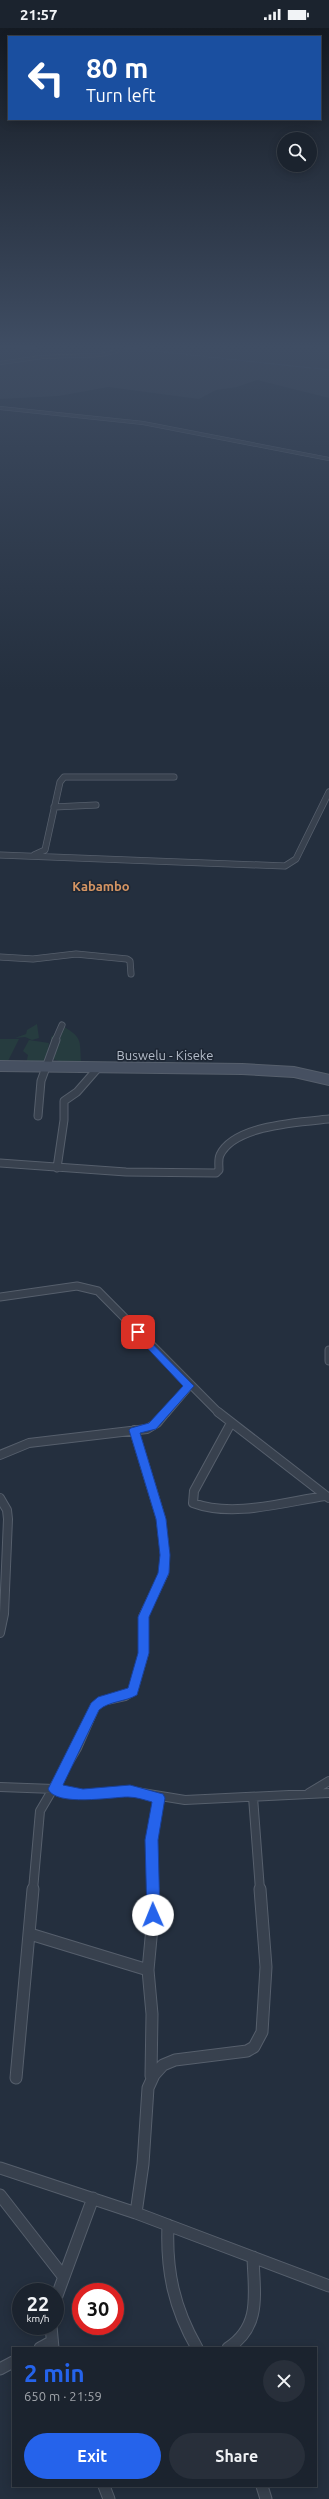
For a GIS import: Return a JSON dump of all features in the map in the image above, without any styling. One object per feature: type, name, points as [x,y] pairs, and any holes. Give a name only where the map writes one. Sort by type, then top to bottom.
[{"type":"main road","name":"Buswelu - Kiseke","points":[[0,1066],[45,1068],[249,1069],[294,1072],[329,1080]]},
{"type":"street","points":[[32,856],[45,850],[60,782],[67,776],[174,777]]},
{"type":"street","points":[[0,855],[285,866],[296,859],[318,811],[329,792]]},
{"type":"street","points":[[54,807],[96,806]]},
{"type":"street","points":[[0,957],[34,959],[76,954],[127,959],[130,961],[131,974]]},
{"type":"street","points":[[38,1116],[40,1083],[62,1025]]},
{"type":"street","points":[[57,1168],[64,1120],[64,1101],[77,1092],[98,1068]]},
{"type":"street","points":[[0,1163],[126,1172],[216,1173],[219,1170],[217,1159],[222,1150],[240,1136],[275,1126],[329,1119]]},
{"type":"street","points":[[0,1297],[56,1288],[94,1288],[168,1362],[189,1386],[231,1423],[327,1497]]},
{"type":"street","points":[[329,1350],[329,1361]]},
{"type":"street","points":[[0,1455],[35,1442],[152,1427],[189,1386]]},
{"type":"street","points":[[231,1423],[194,1491],[193,1502],[198,1506],[223,1508],[327,1497]]},
{"type":"street","points":[[16,2078],[30,1934],[39,1818],[43,1805],[54,1789],[77,1748],[95,1707],[102,1700],[125,1696],[133,1691],[144,1653],[143,1617],[164,1573],[165,1555],[161,1519],[134,1430]]},
{"type":"street","points":[[0,1498],[7,1510],[8,1519],[5,1605],[0,1633]]},
{"type":"street","points":[[308,1793],[329,1781]]},
{"type":"street","points":[[0,1787],[54,1789],[83,1795],[130,1791],[159,1798],[206,1800],[329,1793]]},
{"type":"street","points":[[151,2076],[158,2068],[169,2062],[193,2056],[247,2051],[254,2046],[262,2032],[266,1967],[253,1797]]},
{"type":"street","points":[[136,2213],[143,2164],[148,2088],[151,2076],[152,2014],[148,1970],[154,1906],[152,1840],[159,1798]]},
{"type":"street","points":[[30,1934],[148,1970]]},
{"type":"street","points":[[0,2168],[136,2213],[329,2286]]},
{"type":"street","points":[[0,2195],[63,2276]]},
{"type":"street","points":[[61,2283],[93,2198]]},
{"type":"street","points":[[168,2225],[166,2254],[168,2278],[184,2327],[196,2347]]},
{"type":"street","points":[[230,2347],[242,2339],[250,2327],[252,2312],[253,2257]]},
{"type":"street","points":[[51,2335],[52,2345]]},
{"type":"street","points":[[0,2369],[12,2363]]},
{"type":"street","points":[[104,2487],[109,2499]]},
{"type":"street","points":[[262,2487],[266,2499]]},
{"type":"green space","points":[[37,1024],[39,1038],[32,1040],[25,1037],[15,1038],[26,1034],[27,1030]]},
{"type":"green space","points":[[64,1027],[74,1034],[79,1040],[81,1061],[59,1061],[50,1058],[51,1037]]},
{"type":"green space","points":[[0,1039],[19,1039],[8,1061],[0,1060]]},
{"type":"green space","points":[[29,1040],[49,1043],[47,1059],[53,1063],[44,1061],[26,1064],[28,1055],[23,1051]]},
{"type":"district","name":"Kabambo","points":[[101,886]]},
{"type":"route","points":[[138,1332],[168,1362],[189,1386],[152,1427],[134,1430],[161,1519],[164,1536],[164,1573],[143,1617],[142,1630],[144,1653],[133,1691],[125,1696],[102,1700],[95,1707],[85,1726],[77,1748],[54,1789],[72,1794],[83,1795],[130,1791],[159,1798],[154,1820],[152,1840],[151,1863],[154,1906],[153,1915]]}]
